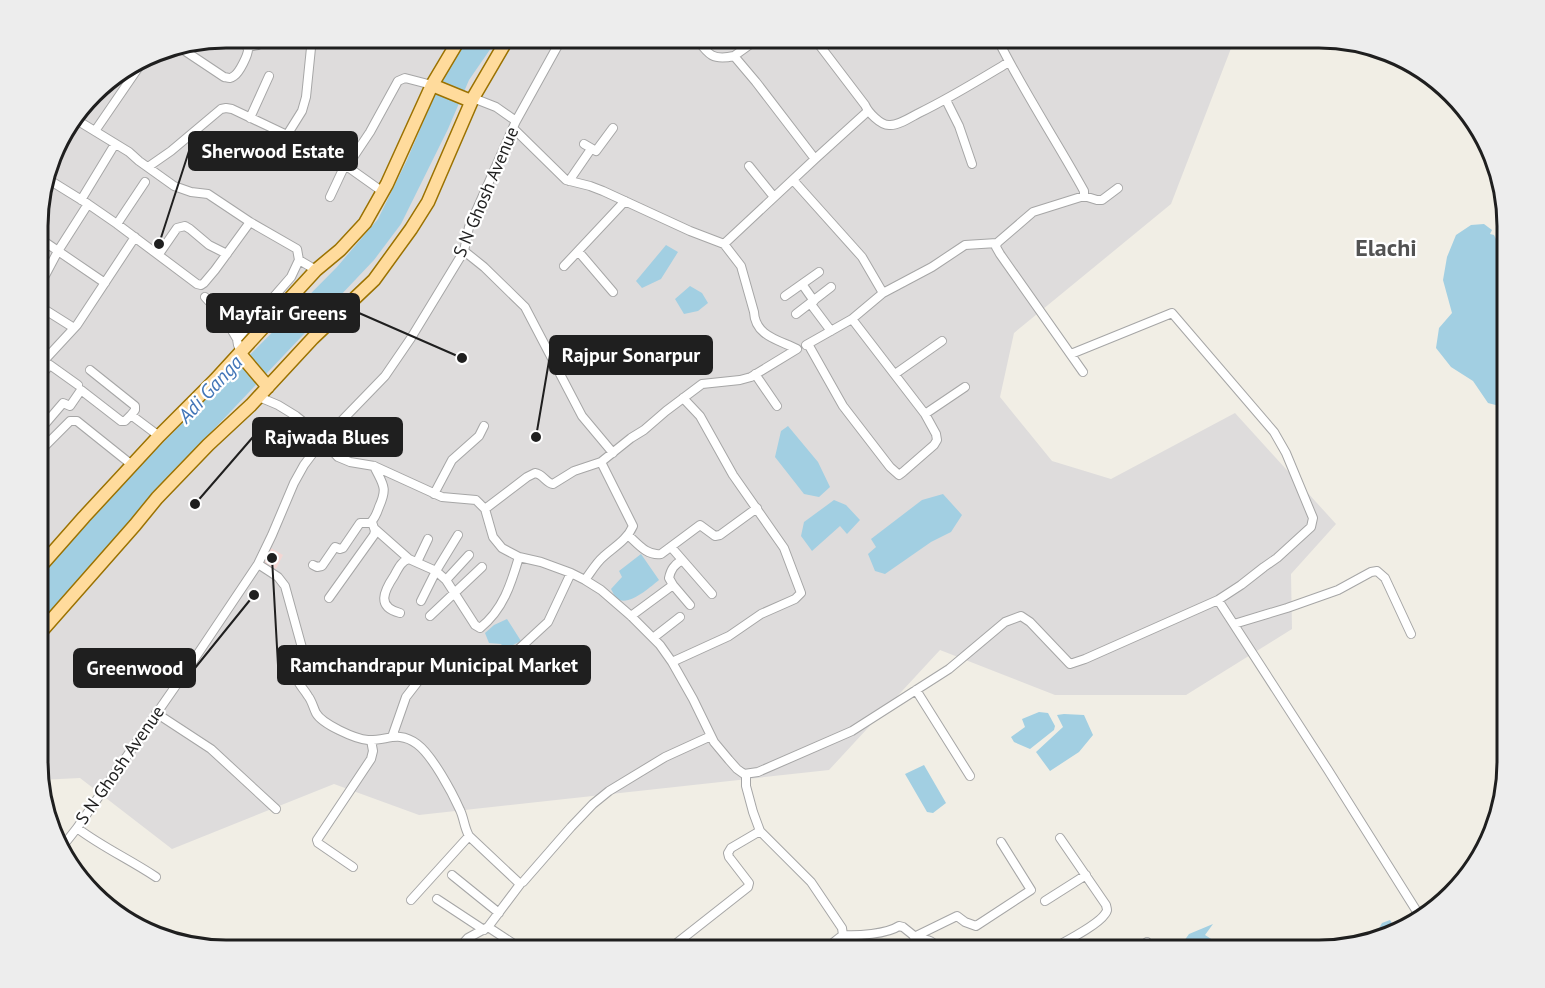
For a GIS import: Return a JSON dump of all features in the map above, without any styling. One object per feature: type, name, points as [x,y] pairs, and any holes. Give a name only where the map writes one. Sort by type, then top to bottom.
[{"type":"main road","points":[[48,558],[316,270],[340,250],[365,223],[383,192],[455,48]]},
{"type":"main road","points":[[48,624],[157,498],[208,445],[236,420],[299,352],[374,280],[387,264],[428,202],[468,98],[501,48]]},
{"type":"main road","points":[[436,86],[468,98]]},
{"type":"main road","points":[[240,353],[263,392]]},
{"type":"street","points":[[187,52],[224,77],[230,78],[234,76],[245,59],[247,48]]},
{"type":"street","points":[[287,135],[302,111],[306,97],[311,48]]},
{"type":"street","name":"S N Ghosh Avenue","points":[[66,842],[194,661],[258,564],[304,465],[322,441],[385,376],[411,338],[464,251],[469,227],[515,124],[557,48]]},
{"type":"street","points":[[704,48],[714,58],[734,56],[745,48]]},
{"type":"street","points":[[822,48],[868,111],[885,125],[890,126],[946,100],[1009,62]]},
{"type":"street","points":[[1003,48],[1084,196]]},
{"type":"street","points":[[734,56],[815,159]]},
{"type":"street","points":[[95,131],[134,74]]},
{"type":"street","points":[[250,117],[269,76]]},
{"type":"street","points":[[330,197],[345,165],[350,162],[370,132],[398,81],[405,78],[436,86]]},
{"type":"street","points":[[468,98],[496,107],[515,124],[566,180],[590,186],[724,244],[741,266],[754,318],[758,325],[769,337],[797,349]]},
{"type":"street","points":[[946,100],[959,126],[972,164]]},
{"type":"street","points":[[148,167],[221,109],[226,108],[250,117],[339,164],[345,165],[383,192]]},
{"type":"street","points":[[724,244],[868,111]]},
{"type":"street","points":[[81,123],[129,152],[174,186],[191,192],[208,194],[297,249],[299,260],[291,277],[237,339]]},
{"type":"street","points":[[584,144],[595,152],[597,151],[613,128]]},
{"type":"street","points":[[48,270],[116,144]]},
{"type":"street","points":[[569,181],[591,149]]},
{"type":"street","points":[[749,166],[774,197]]},
{"type":"street","points":[[794,180],[861,257],[883,293]]},
{"type":"street","points":[[117,224],[145,182]]},
{"type":"street","points":[[53,183],[117,224],[201,285],[250,222]]},
{"type":"street","points":[[1083,372],[996,247],[1001,238],[1033,212],[1084,196],[1102,200],[1118,188]]},
{"type":"street","points":[[564,266],[625,201]]},
{"type":"street","points":[[159,254],[177,228],[185,226],[209,245],[227,254]]},
{"type":"street","points":[[48,356],[74,328],[135,237]]},
{"type":"street","points":[[485,509],[535,473],[553,484],[574,471],[601,462],[702,384],[740,380],[755,374],[831,332],[852,319],[883,293],[932,267],[965,245],[997,243]]},
{"type":"street","points":[[48,244],[105,283]]},
{"type":"street","points":[[464,251],[525,307],[582,416],[613,453]]},
{"type":"street","points":[[578,251],[613,292]]},
{"type":"street","points":[[299,260],[316,270]]},
{"type":"street","points":[[785,296],[819,272]]},
{"type":"street","points":[[802,284],[831,332]]},
{"type":"street","points":[[796,314],[831,287]]},
{"type":"street","points":[[206,297],[226,320],[237,339],[240,353]]},
{"type":"street","points":[[48,312],[74,328]]},
{"type":"street","points":[[263,392],[311,428],[338,457],[350,462],[374,466],[434,494],[476,500],[485,509],[491,533],[502,548],[519,557],[571,573],[601,590],[653,638],[672,663],[718,747],[737,770],[746,774],[758,772],[852,731],[949,669],[1005,622],[1021,616],[1070,664],[1218,600],[1277,558],[1311,527],[1313,518],[1286,453],[1274,432],[1172,313],[1071,354]]},
{"type":"street","points":[[808,344],[843,406],[890,467],[899,475],[937,441],[936,434],[925,414],[852,319]]},
{"type":"street","points":[[895,374],[942,341]]},
{"type":"street","points":[[48,367],[50,365],[78,386]]},
{"type":"street","points":[[48,421],[63,403],[70,406],[81,390],[121,421],[125,421],[131,415],[135,406],[90,370]]},
{"type":"street","points":[[755,374],[777,406]]},
{"type":"street","points":[[925,414],[965,387]]},
{"type":"street","points":[[672,663],[729,636],[761,614],[795,599],[801,593],[784,548],[733,475],[700,416],[683,398]]},
{"type":"street","points":[[131,415],[159,436]]},
{"type":"street","points":[[48,443],[70,421],[77,421],[132,465]]},
{"type":"street","points":[[434,494],[452,459],[479,436],[484,426]]},
{"type":"street","points":[[585,580],[602,558],[628,536],[633,526],[601,462]]},
{"type":"street","points":[[329,598],[374,535],[374,525],[385,491],[374,466]]},
{"type":"street","points":[[628,536],[647,552],[657,555],[700,525],[715,536],[720,535],[757,508]]},
{"type":"street","points":[[313,565],[321,567],[335,547],[343,548],[360,523],[369,523],[374,525],[409,559],[436,571],[446,580],[479,628],[502,604],[519,557]]},
{"type":"street","points":[[421,601],[458,535]]},
{"type":"street","points":[[417,562],[428,539]]},
{"type":"street","points":[[671,547],[712,594]]},
{"type":"street","points":[[446,580],[469,555]]},
{"type":"street","points":[[399,613],[388,608],[385,603],[385,594],[401,564],[409,559]]},
{"type":"street","points":[[682,560],[674,565],[669,578],[672,585],[690,605]]},
{"type":"street","points":[[258,564],[281,579],[285,586],[304,655],[296,676],[317,714],[329,724],[359,738],[371,740],[400,737],[420,746],[426,752],[454,799],[469,836],[520,883]]},
{"type":"street","points":[[430,616],[482,567]]},
{"type":"street","points":[[1234,624],[1338,590],[1371,572],[1377,572],[1385,578],[1411,634]]},
{"type":"street","points":[[510,657],[548,622],[571,573]]},
{"type":"street","points":[[631,616],[672,585]]},
{"type":"street","points":[[1218,600],[1416,910]]},
{"type":"street","points":[[653,638],[680,617]]},
{"type":"street","points":[[392,737],[404,702],[423,675]]},
{"type":"street","points":[[916,690],[970,776]]},
{"type":"street","points":[[156,713],[211,749],[276,809]]},
{"type":"street","points":[[466,940],[486,929],[520,883],[570,826],[593,804],[609,791],[672,754],[711,736]]},
{"type":"street","points":[[353,867],[318,843],[317,840],[371,759],[373,751],[371,740]]},
{"type":"street","points":[[746,774],[746,786],[760,831],[811,882],[840,926],[843,935]]},
{"type":"street","points":[[77,828],[102,846],[156,877]]},
{"type":"street","points":[[681,940],[748,887],[749,883],[728,853],[731,848],[760,831]]},
{"type":"street","points":[[411,900],[469,836]]},
{"type":"street","points":[[1060,838],[1106,905],[1107,913],[1072,940]]},
{"type":"street","points":[[914,937],[957,916],[964,922],[976,926],[1030,890],[1001,842]]},
{"type":"street","points":[[452,875],[499,912]]},
{"type":"street","points":[[1045,901],[1086,875]]},
{"type":"street","points":[[437,899],[505,940]]},
{"type":"street","points":[[837,940],[843,935],[886,931],[899,926],[918,939],[928,940]]},
{"type":"shaded area","points":[[215,48],[1231,48],[1171,204],[1014,333],[1000,397],[1052,461],[1111,479],[1235,413],[1336,524],[1291,574],[1292,629],[1186,695],[1055,695],[940,650],[829,770],[419,815],[334,784],[172,849],[80,778],[50,779],[48,762],[48,226],[51,192],[57,169],[72,137],[100,100],[127,78],[169,57]]},
{"type":"shaded area","points":[[269,547],[283,555],[276,569],[261,561]]},
{"type":"water","points":[[460,48],[491,48],[469,80],[448,129],[401,224],[374,260],[162,484],[48,615],[48,566],[144,462],[337,267],[378,219],[407,160],[439,85]]},
{"type":"water","points":[[1484,224],[1492,230],[1490,234],[1497,239],[1497,405],[1488,403],[1473,381],[1451,367],[1436,348],[1439,328],[1452,313],[1443,280],[1447,257],[1456,235],[1471,225]]},
{"type":"water","points":[[666,245],[678,252],[661,279],[642,288],[636,281]]},
{"type":"water","points":[[690,286],[702,293],[708,303],[698,311],[684,314],[675,299]]},
{"type":"water","points":[[788,426],[818,462],[830,487],[819,497],[804,494],[775,457],[781,431]]},
{"type":"water","points":[[943,494],[962,515],[951,532],[931,542],[885,574],[875,571],[868,554],[876,547],[871,539],[922,500]]},
{"type":"water","points":[[834,500],[846,505],[860,520],[847,534],[840,526],[812,551],[801,536],[804,522]]},
{"type":"water","points":[[641,554],[659,580],[633,599],[616,598],[611,589],[622,577],[619,571]]},
{"type":"water","points":[[507,619],[521,641],[505,649],[501,644],[489,643],[485,633],[494,625]]},
{"type":"water","points":[[1039,712],[1048,713],[1055,726],[1054,730],[1030,749],[1014,742],[1011,737],[1025,727],[1022,719]]},
{"type":"water","points":[[1057,715],[1084,715],[1093,735],[1079,752],[1050,771],[1036,752],[1063,727]]},
{"type":"water","points":[[924,765],[946,803],[933,813],[927,812],[905,774]]},
{"type":"water","points":[[1390,920],[1392,924],[1379,929],[1382,923]]},
{"type":"water","points":[[1213,924],[1205,935],[1213,940],[1185,940],[1189,934]]},
{"type":"place","name":"Sherwood Estate","points":[[159,244]]},
{"type":"place","name":"Mayfair Greens","points":[[462,358]]},
{"type":"place","name":"Rajpur Sonarpur","points":[[536,437]]},
{"type":"place","name":"Rajwada Blues","points":[[195,504]]},
{"type":"place","name":"Ramchandrapur Municipal Market","points":[[272,558]]},
{"type":"place","name":"Greenwood","points":[[254,595]]},
{"type":"district","name":"Elachi","points":[[1386,248]]},
{"type":"water label","name":"Adi Ganga","points":[[210,389]]}]
